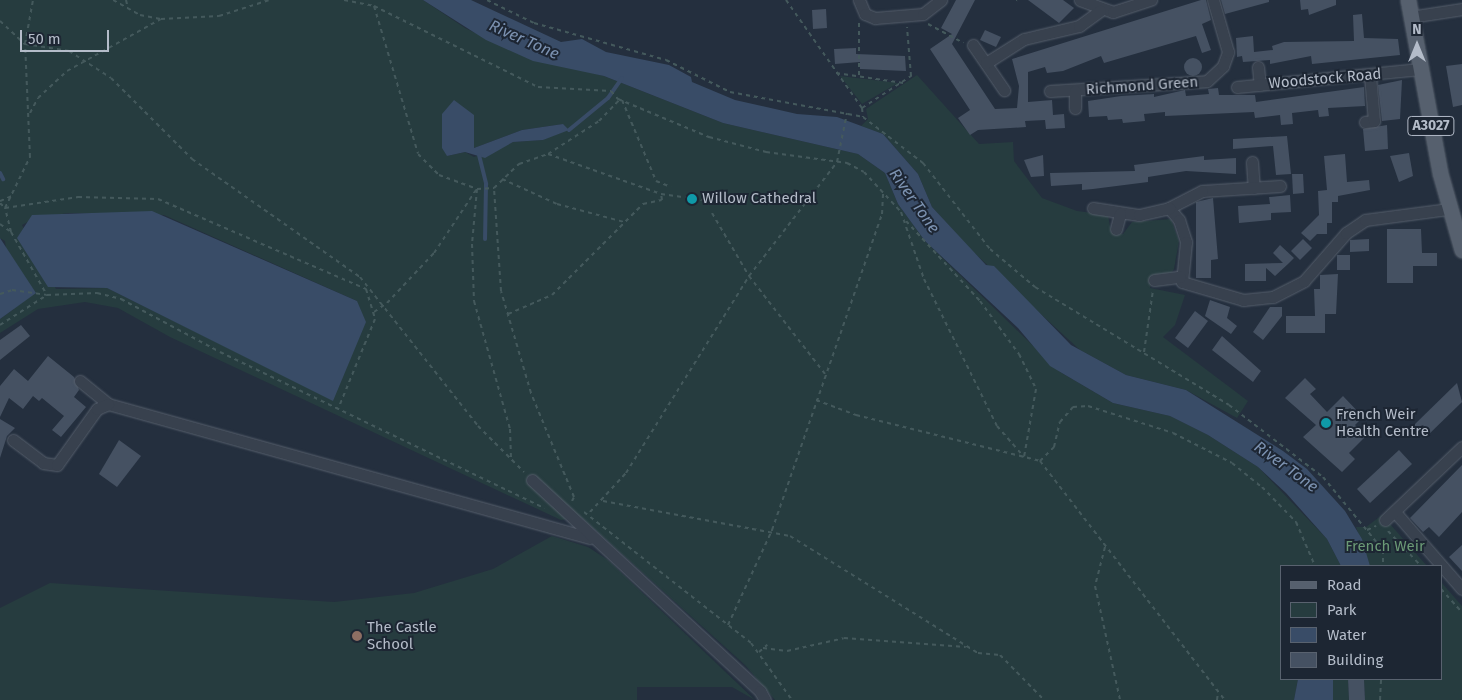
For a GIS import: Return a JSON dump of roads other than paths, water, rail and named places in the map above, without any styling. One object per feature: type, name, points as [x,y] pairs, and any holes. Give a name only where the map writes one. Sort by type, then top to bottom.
[{"type":"main road","name":"A3027","points":[[1408,0],[1420,69],[1462,250]]},
{"type":"street","points":[[859,0],[864,12],[874,18],[927,17],[941,0]]},
{"type":"street","points":[[1080,0],[1100,11],[1113,12],[1151,0]]},
{"type":"street","name":"Richmond Green","points":[[1050,91],[1075,91],[1207,81],[1224,66],[1228,52],[1213,0]]},
{"type":"street","points":[[1410,17],[1462,9]]},
{"type":"street","points":[[986,63],[1024,39],[1079,26],[1100,11]]},
{"type":"street","points":[[973,45],[1004,90]]},
{"type":"street","name":"Woodstock Road","points":[[1258,68],[1260,85]]},
{"type":"street","name":"Woodstock Road","points":[[1237,87],[1420,69]]},
{"type":"street","points":[[1365,122],[1374,121],[1370,75]]},
{"type":"street","name":"Richmond Green","points":[[1075,91],[1075,108]]},
{"type":"street","points":[[1252,162],[1254,188]]},
{"type":"street","points":[[1093,208],[1120,214],[1159,214],[1202,191],[1280,186]]},
{"type":"street","points":[[1169,208],[1179,220],[1186,242],[1180,277],[1187,286],[1258,301],[1292,290],[1346,233],[1365,220],[1454,215]]},
{"type":"street","points":[[1116,229],[1120,214]]},
{"type":"street","points":[[1154,280],[1180,277]]},
{"type":"street","points":[[80,381],[108,404],[590,538]]},
{"type":"street","points":[[12,440],[43,463],[57,465],[97,408],[108,404]]},
{"type":"street","points":[[1386,525],[1395,512],[1462,447]]},
{"type":"street","points":[[532,480],[564,514],[760,691],[765,700]]},
{"type":"street","points":[[1395,512],[1441,565]]},
{"type":"street","points":[[1442,566],[1462,589]]},
{"type":"water","name":"River Tone","points":[[423,0],[471,0],[561,42],[582,39],[606,52],[669,65],[691,77],[692,82],[735,100],[797,114],[837,117],[883,134],[918,174],[932,207],[986,265],[994,266],[1071,345],[1126,375],[1186,390],[1283,451],[1307,469],[1345,511],[1362,539],[1370,565],[1340,565],[1327,539],[1286,493],[1258,467],[1208,435],[1170,416],[1113,403],[1050,366],[1018,328],[925,241],[898,204],[885,173],[858,154],[723,123],[604,76],[533,61],[486,40]]},
{"type":"water","points":[[454,100],[474,115],[474,148],[522,130],[563,124],[569,130],[543,140],[513,142],[485,158],[465,152],[447,156],[442,148],[442,114]]},
{"type":"water","points":[[152,211],[357,301],[366,322],[333,401],[107,288],[48,287],[17,238],[32,215]]},
{"type":"water","points":[[0,238],[36,293],[0,319]]},
{"type":"water","points":[[1298,680],[1333,680],[1333,700],[1294,700]]},
{"type":"waterway","points":[[569,130],[608,98],[622,78]]},
{"type":"waterway","points":[[479,155],[486,184],[485,239]]},
{"type":"waterway","points":[[0,173],[3,179]]},
{"type":"place","name":"Willow Cathedral","points":[[692,199]]},
{"type":"place","name":"French Weir Health Centre","points":[[1326,423]]},
{"type":"place","name":"The Castle School","points":[[357,636]]},
{"type":"park label","name":"French Weir","points":[[1385,547]]}]
